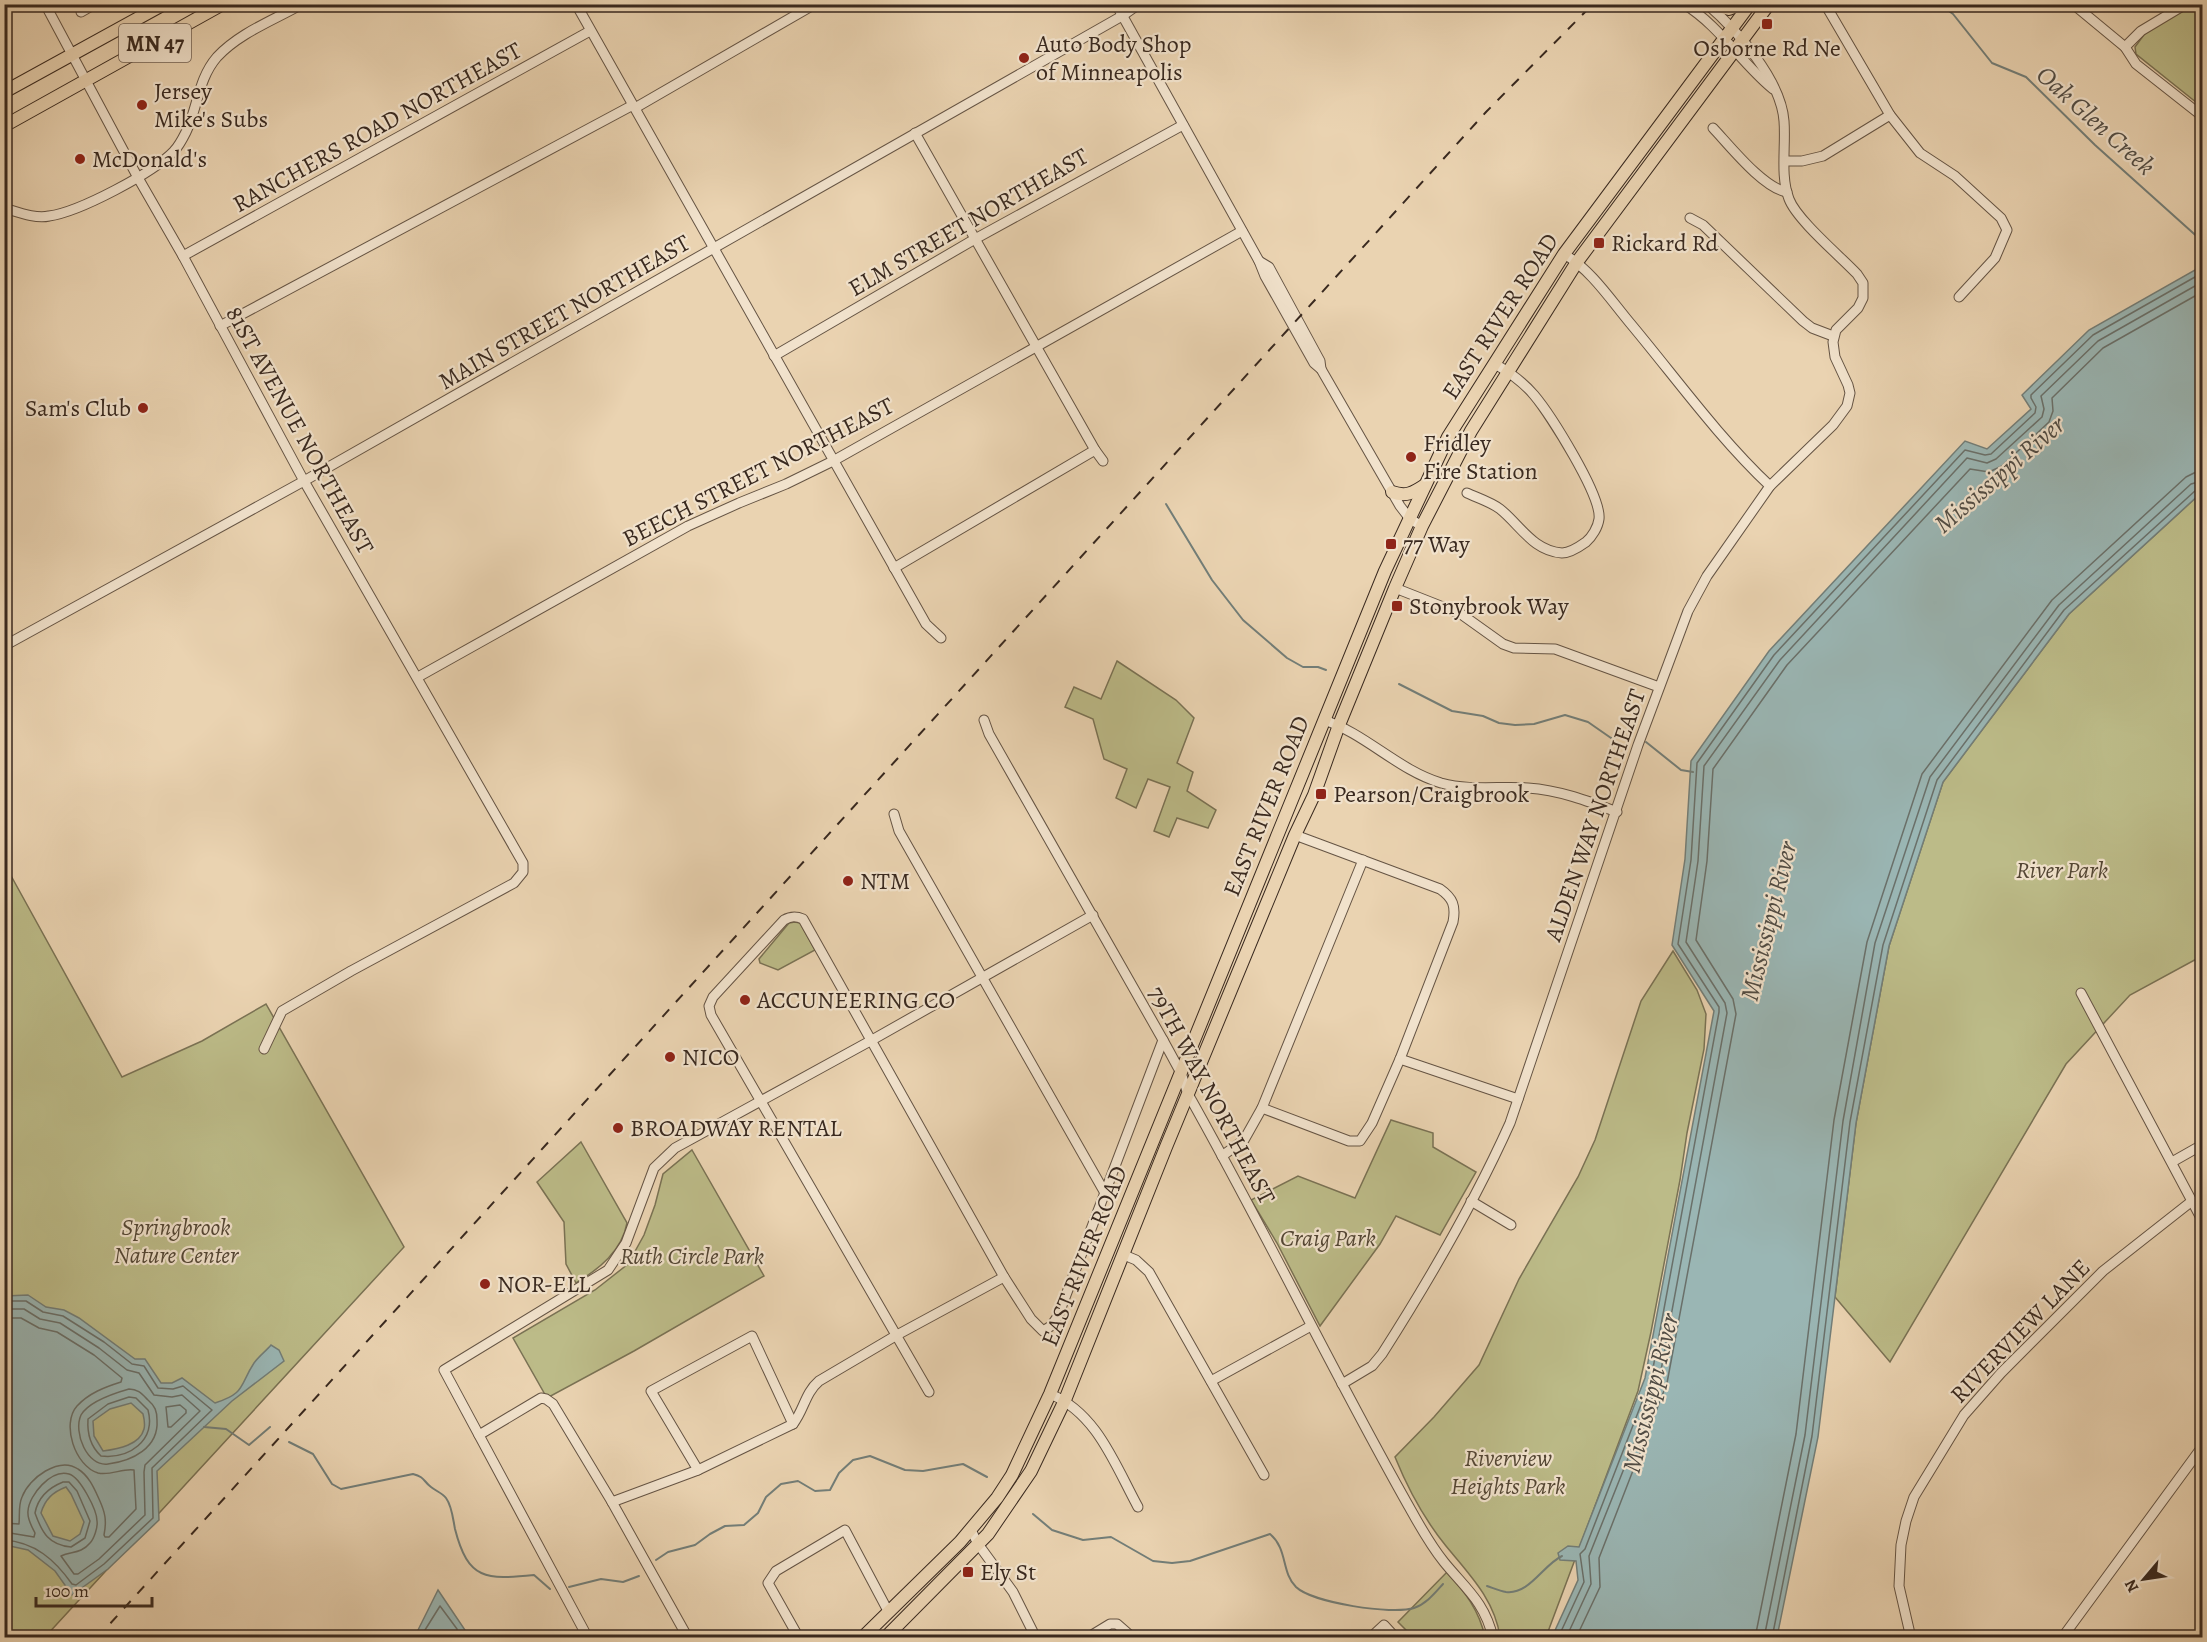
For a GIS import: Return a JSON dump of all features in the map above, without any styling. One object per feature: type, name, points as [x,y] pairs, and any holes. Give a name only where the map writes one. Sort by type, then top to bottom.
[{"type":"main road","name":"MN 47","points":[[4,92],[164,4]]},
{"type":"main road","name":"MN 47","points":[[4,126],[223,4]]},
{"type":"main road","points":[[1712,4],[1729,9],[1742,4]]},
{"type":"main road","name":"EAST RIVER ROAD","points":[[870,1635],[888,1611],[971,1530],[1012,1475],[1050,1394],[1385,571],[1448,437],[1564,254],[1750,4]]},
{"type":"main road","name":"EAST RIVER ROAD","points":[[885,1638],[978,1544],[1009,1506],[1031,1471],[1065,1400],[1188,1094],[1295,835],[1314,795],[1339,725],[1395,588],[1422,526],[1471,431],[1577,262],[1769,4]]},
{"type":"main road","points":[[1392,492],[1406,495],[1414,493],[1426,484]]},
{"type":"street","name":"81ST AVENUE NORTHEAST","points":[[45,4],[304,481],[519,854],[523,872],[514,883],[351,970],[282,1011],[264,1049]]},
{"type":"street","points":[[81,12],[95,4]]},
{"type":"street","points":[[4,208],[47,217],[91,202],[137,176],[174,151],[186,132],[205,75],[217,57],[237,40],[302,4]]},
{"type":"street","points":[[576,4],[926,624],[941,638]]},
{"type":"street","points":[[220,326],[634,106],[815,4]]},
{"type":"street","points":[[1116,4],[1314,363],[1321,369],[1392,492],[1410,519],[1422,526]]},
{"type":"street","name":"MAIN STREET NORTHEAST","points":[[4,646],[304,481],[713,250],[1122,16],[1139,4]]},
{"type":"street","points":[[1684,4],[1706,20],[1725,39],[1738,45],[1765,70],[1781,104],[1784,120],[1787,192],[1796,211],[1863,283],[1864,293],[1861,304],[1839,325],[1833,336],[1812,328],[1703,225],[1690,218]]},
{"type":"street","points":[[1707,4],[1732,28],[1738,45]]},
{"type":"street","points":[[1825,4],[1890,115],[1920,153],[1955,176],[2001,218],[2007,230],[1995,258],[1959,297]]},
{"type":"street","points":[[2073,4],[2125,47],[2136,64],[2202,116]]},
{"type":"street","points":[[2125,47],[2140,31],[2186,4]]},
{"type":"street","name":"RANCHERS ROAD NORTHEAST","points":[[183,256],[590,31]]},
{"type":"street","points":[[1785,161],[1811,160],[1823,156],[1890,115]]},
{"type":"street","name":"ELM STREET NORTHEAST","points":[[774,356],[975,239],[1183,125]]},
{"type":"street","points":[[1713,128],[1767,184],[1787,192]]},
{"type":"street","points":[[915,133],[1095,450],[1103,460]]},
{"type":"street","name":"BEECH STREET NORTHEAST","points":[[418,677],[688,526],[833,461],[1242,231]]},
{"type":"street","points":[[1564,254],[1577,262],[1593,279],[1731,448],[1770,486]]},
{"type":"street","name":"ALDEN WAY NORTHEAST","points":[[1342,1384],[1372,1366],[1382,1354],[1471,1201],[1499,1147],[1518,1099],[1659,687],[1696,594],[1770,486],[1833,425],[1847,406],[1850,393],[1833,352],[1833,336]]},
{"type":"street","points":[[1467,493],[1499,509],[1544,549],[1563,553],[1577,549],[1591,537],[1599,519],[1597,500],[1542,406],[1533,393],[1508,371],[1495,364]]},
{"type":"street","points":[[894,568],[1095,450]]},
{"type":"street","points":[[1395,588],[1461,614],[1503,645],[1514,648],[1555,649],[1659,687]]},
{"type":"street","name":"79TH WAY NORTHEAST","points":[[984,720],[989,734],[1181,1073],[1188,1094],[1342,1384],[1432,1547],[1468,1587],[1483,1609],[1493,1638]]},
{"type":"street","points":[[1324,720],[1339,725],[1414,771],[1440,782],[1475,789],[1527,788],[1555,791],[1617,812]]},
{"type":"street","points":[[894,814],[899,831],[1105,1193]]},
{"type":"street","points":[[1262,1108],[1349,1141],[1360,1141],[1372,1123],[1400,1059],[1453,922],[1455,910],[1451,897],[1440,889],[1295,835]]},
{"type":"street","points":[[1222,1156],[1244,1140],[1262,1108],[1363,860]]},
{"type":"street","points":[[588,1638],[444,1370],[608,1270],[627,1243],[654,1168],[675,1148],[1093,915]]},
{"type":"street","points":[[929,1392],[711,1015],[710,1006],[713,997],[784,920],[797,916],[807,924],[1004,1277],[1031,1319],[1043,1331],[1051,1326],[1058,1316],[1163,1040]]},
{"type":"street","points":[[2081,993],[2202,1220]]},
{"type":"street","points":[[1400,1059],[1518,1099]]},
{"type":"street","points":[[2172,1162],[2202,1145]]},
{"type":"street","points":[[1471,1201],[1511,1225]]},
{"type":"street","name":"RIVERVIEW LANE","points":[[1911,1638],[1899,1586],[1901,1545],[1906,1521],[1914,1497],[1964,1415],[2001,1373],[2103,1271],[2192,1201]]},
{"type":"street","points":[[1124,1255],[1136,1260],[1149,1272],[1264,1475]]},
{"type":"street","points":[[612,1503],[698,1470],[793,1424],[801,1413],[810,1389],[819,1381],[897,1335],[1004,1277]]},
{"type":"street","points":[[1211,1381],[1311,1326]]},
{"type":"street","points":[[698,1470],[651,1391],[752,1336],[793,1424]]},
{"type":"street","points":[[1050,1394],[1065,1400],[1093,1425],[1138,1507]]},
{"type":"street","points":[[479,1435],[541,1398],[553,1404],[688,1638]]},
{"type":"street","points":[[2062,1638],[2202,1447]]},
{"type":"street","points":[[799,1638],[768,1583],[776,1571],[845,1530],[888,1611]]},
{"type":"street","points":[[971,1530],[978,1544],[1013,1592],[1036,1638]]},
{"type":"street","points":[[1088,1638],[1110,1624],[1117,1624],[1133,1638]]},
{"type":"street","points":[[1370,1638],[1384,1625],[1395,1638]]},
{"type":"green space","points":[[2193,5],[2202,5],[2202,107],[2136,54],[2135,47],[2146,32]]},
{"type":"green space","name":"River Park","points":[[2202,492],[2202,956],[2130,995],[2066,1064],[1890,1362],[1835,1297],[1856,1123],[1889,946],[1943,782],[2069,614]]},
{"type":"green space","points":[[1117,661],[1176,700],[1194,718],[1177,763],[1193,772],[1187,791],[1216,810],[1208,828],[1177,818],[1169,837],[1154,831],[1170,787],[1148,779],[1136,808],[1116,798],[1127,769],[1104,759],[1093,719],[1065,707],[1074,687],[1101,699]]},
{"type":"green space","name":"Springbrook Nature Center","points":[[4,863],[122,1077],[202,1041],[266,1004],[404,1247],[45,1637],[5,1637]]},
{"type":"green space","points":[[789,923],[800,923],[815,950],[778,970],[760,963],[759,959]]},
{"type":"green space","name":"Riverview Heights Park","points":[[1673,951],[1697,990],[1706,1014],[1704,1049],[1638,1391],[1546,1637],[1500,1637],[1487,1599],[1431,1525],[1411,1492],[1395,1457],[1434,1417],[1479,1365],[1519,1279],[1578,1177],[1595,1140],[1641,1001]]},
{"type":"green space","name":"Craig Park","points":[[1391,1120],[1433,1133],[1433,1147],[1476,1172],[1440,1235],[1396,1216],[1380,1244],[1320,1326],[1277,1243],[1251,1200],[1298,1176],[1355,1198]]},
{"type":"green space","points":[[581,1142],[627,1223],[615,1251],[593,1272],[576,1283],[566,1264],[564,1222],[537,1182]]},
{"type":"green space","name":"Ruth Circle Park","points":[[692,1150],[764,1276],[547,1398],[513,1338],[595,1290],[628,1264],[644,1235],[663,1174]]},
{"type":"green space","points":[[1447,1572],[1470,1602],[1479,1618],[1485,1637],[1413,1637],[1398,1622]]},
{"type":"water","name":"Mississippi River","points":[[2202,266],[2202,492],[2069,614],[1943,782],[1889,946],[1856,1123],[1818,1437],[1777,1637],[1552,1637],[1578,1580],[1576,1561],[1560,1560],[1558,1553],[1568,1546],[1579,1547],[1645,1378],[1714,1011],[1672,945],[1685,859],[1691,761],[1769,651],[1965,441],[1987,449],[2031,409],[2022,395],[2089,330]]},
{"type":"water","points":[[28,1295],[46,1307],[64,1310],[79,1318],[135,1359],[145,1359],[161,1383],[172,1383],[182,1378],[215,1403],[237,1392],[254,1363],[271,1345],[279,1350],[284,1361],[232,1401],[157,1471],[159,1520],[108,1569],[72,1595],[55,1571],[28,1550],[5,1545],[5,1296]],"holes":[[[131,1403],[143,1414],[142,1434],[128,1445],[103,1451],[94,1436],[93,1421],[110,1409]],[[66,1487],[84,1522],[80,1534],[70,1541],[53,1536],[41,1513],[50,1497]]]},
{"type":"water","points":[[438,1590],[465,1630],[461,1637],[422,1637],[417,1632]]},
{"type":"waterway","name":"Oak Glen Creek","points":[[1939,4],[1953,14],[1992,63],[2026,77],[2095,145],[2202,241]]},
{"type":"waterway","points":[[1166,504],[1212,580],[1243,620],[1287,658],[1303,667],[1318,667],[1326,670]]},
{"type":"waterway","points":[[1399,684],[1452,711],[1483,716],[1499,723],[1534,724],[1565,715],[1588,722],[1611,738],[1628,736]]},
{"type":"waterway","points":[[1646,742],[1681,770],[1693,772]]},
{"type":"waterway","points":[[204,1427],[226,1429],[249,1445],[270,1427]]},
{"type":"waterway","points":[[289,1442],[313,1454],[332,1484],[341,1489],[413,1474],[420,1476],[448,1501],[460,1546],[473,1567],[491,1576],[534,1575],[550,1589]]},
{"type":"waterway","points":[[656,1560],[668,1552],[695,1545],[725,1526],[744,1525],[758,1513],[766,1497],[781,1484],[798,1481],[815,1491],[830,1490],[839,1473],[853,1460],[870,1456],[905,1470],[923,1471],[963,1464],[987,1477]]},
{"type":"waterway","points":[[1033,1514],[1052,1530],[1083,1540],[1111,1537],[1153,1561],[1172,1563],[1190,1561],[1270,1534],[1280,1546],[1288,1574],[1296,1587],[1305,1593],[1335,1603],[1371,1609],[1403,1610],[1414,1608],[1426,1601],[1443,1584]]},
{"type":"waterway","points":[[1487,1586],[1506,1592],[1522,1589],[1562,1556]]},
{"type":"waterway","points":[[569,1587],[601,1579],[623,1582],[639,1576]]},
{"type":"railway","points":[[97,1638],[1486,112],[1593,4]]},
{"type":"place","name":"Osborne Rd Ne","points":[[1767,24]]},
{"type":"place","name":"Auto Body Shop of Minneapolis","points":[[1024,58]]},
{"type":"place","name":"Jersey Mike's Subs","points":[[142,105]]},
{"type":"place","name":"McDonald's","points":[[80,159]]},
{"type":"place","name":"Rickard Rd","points":[[1599,243]]},
{"type":"place","name":"Sam's Club","points":[[143,408]]},
{"type":"place","name":"Fridley Fire Station","points":[[1411,457]]},
{"type":"place","name":"77 Way","points":[[1391,544]]},
{"type":"place","name":"Stonybrook Way","points":[[1397,606]]},
{"type":"place","name":"Pearson/Craigbrook","points":[[1321,794]]},
{"type":"place","name":"NTM","points":[[848,881]]},
{"type":"place","name":"ACCUNEERING CO","points":[[745,1000]]},
{"type":"place","name":"NICO","points":[[670,1057]]},
{"type":"place","name":"BROADWAY RENTAL","points":[[618,1128]]},
{"type":"place","name":"NOR-ELL","points":[[485,1284]]},
{"type":"place","name":"Ely St","points":[[968,1572]]}]
